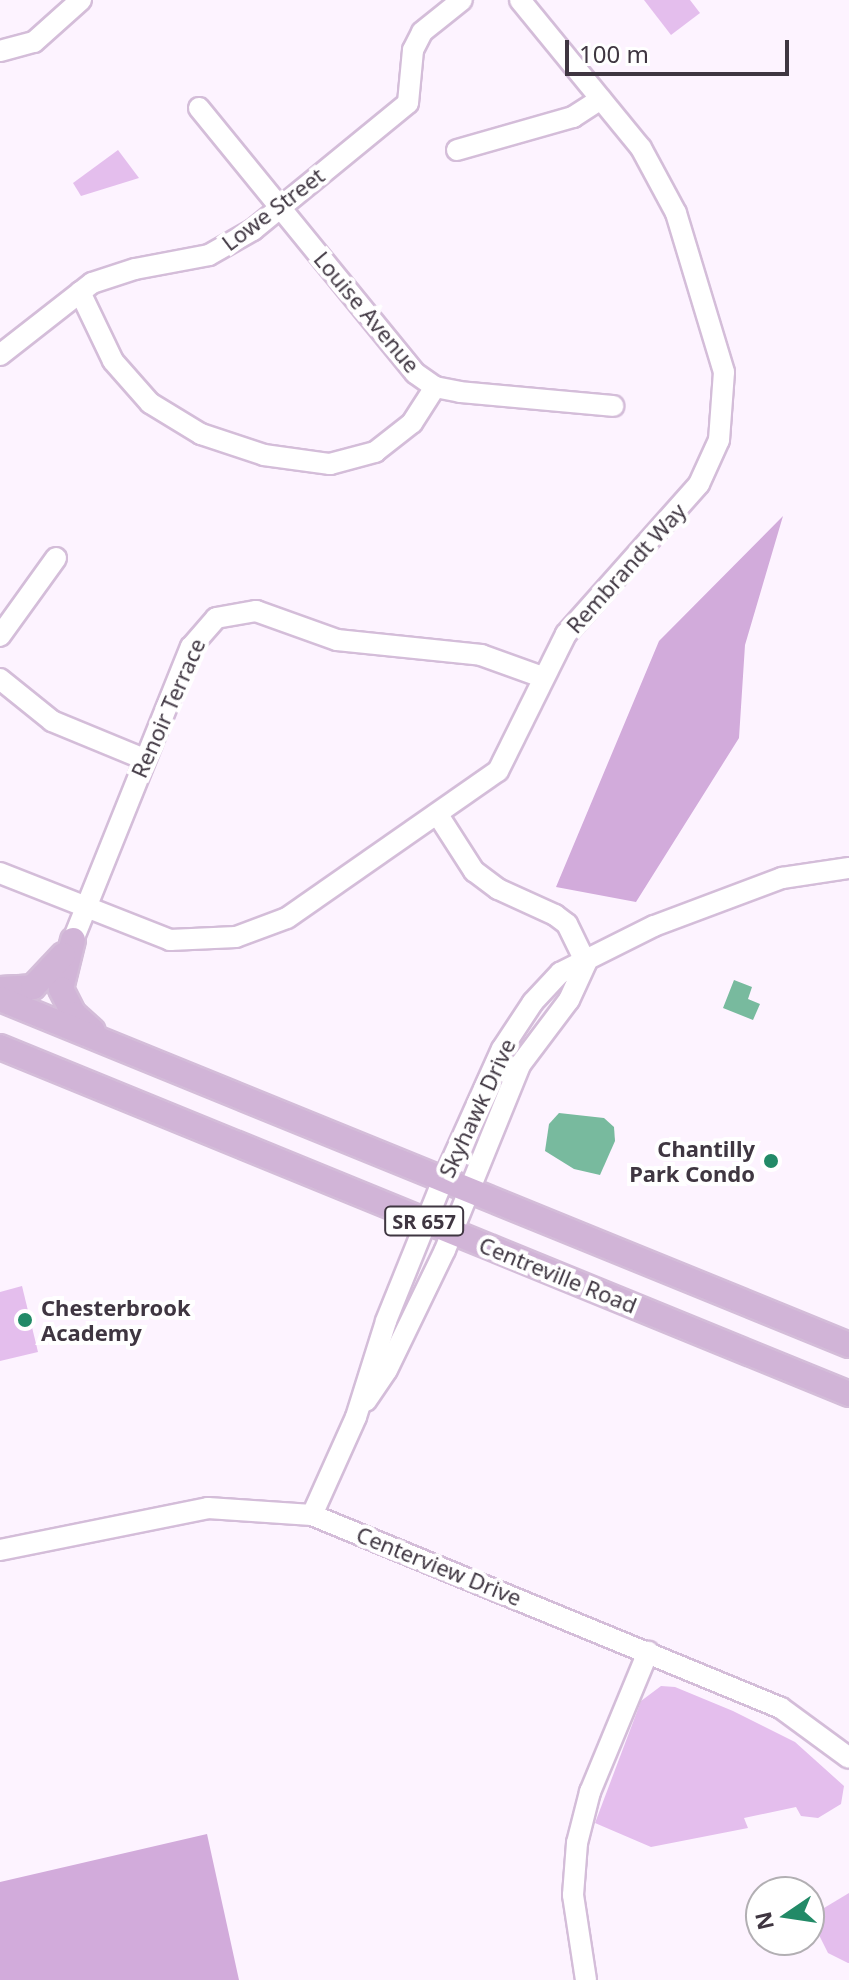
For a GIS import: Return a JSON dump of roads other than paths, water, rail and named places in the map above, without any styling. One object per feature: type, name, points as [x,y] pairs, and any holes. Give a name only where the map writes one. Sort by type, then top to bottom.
[{"type":"main road","points":[[0,989],[22,989],[44,980],[73,940]]},
{"type":"main road","points":[[73,940],[62,978],[64,1000],[112,1045]]},
{"type":"main road","name":"Centreville Road","points":[[0,999],[849,1345]]},
{"type":"main road","name":"Centreville Road","points":[[0,1047],[849,1394]]},
{"type":"street","points":[[0,51],[34,42],[81,0]]},
{"type":"street","name":"Lowe Street","points":[[0,355],[80,292],[112,275],[209,255],[280,207],[408,103],[413,50],[422,32],[462,0]]},
{"type":"street","name":"Rembrandt Way","points":[[0,873],[170,940],[215,941],[255,932],[303,909],[498,771],[566,634],[685,504],[711,461],[723,419],[719,346],[672,201],[657,170],[520,0]]},
{"type":"street","points":[[457,150],[573,117],[601,99]]},
{"type":"street","name":"Louise Avenue","points":[[199,108],[397,353],[435,387],[613,406]]},
{"type":"street","points":[[80,292],[113,361],[150,403],[201,434],[264,455],[330,464],[375,452],[412,423],[435,387]]},
{"type":"street","points":[[0,636],[56,558]]},
{"type":"street","name":"Renoir Terrace","points":[[73,940],[196,637],[209,622],[232,612],[256,611],[351,643],[481,655],[542,677]]},
{"type":"street","points":[[0,679],[52,721],[144,759]]},
{"type":"street","points":[[438,815],[474,871],[567,924],[586,963]]},
{"type":"street","name":"Skyhawk Drive","points":[[312,1515],[356,1417],[443,1180],[519,1023],[560,973],[586,963],[654,926],[757,886],[819,869],[849,868]]},
{"type":"street","name":"Skyhawk Drive","points":[[356,1417],[387,1370],[452,1232],[520,1065],[569,1000],[586,963]]},
{"type":"street","name":"Centerview Drive","points":[[0,1550],[208,1508],[312,1515],[781,1708],[849,1758]]},
{"type":"street","points":[[586,1980],[573,1895],[577,1843],[590,1792],[648,1652]]},
{"type":"place","name":"Chantilly Park Condo","points":[[771,1161]]},
{"type":"place","name":"Chesterbrook Academy","points":[[25,1320]]}]
